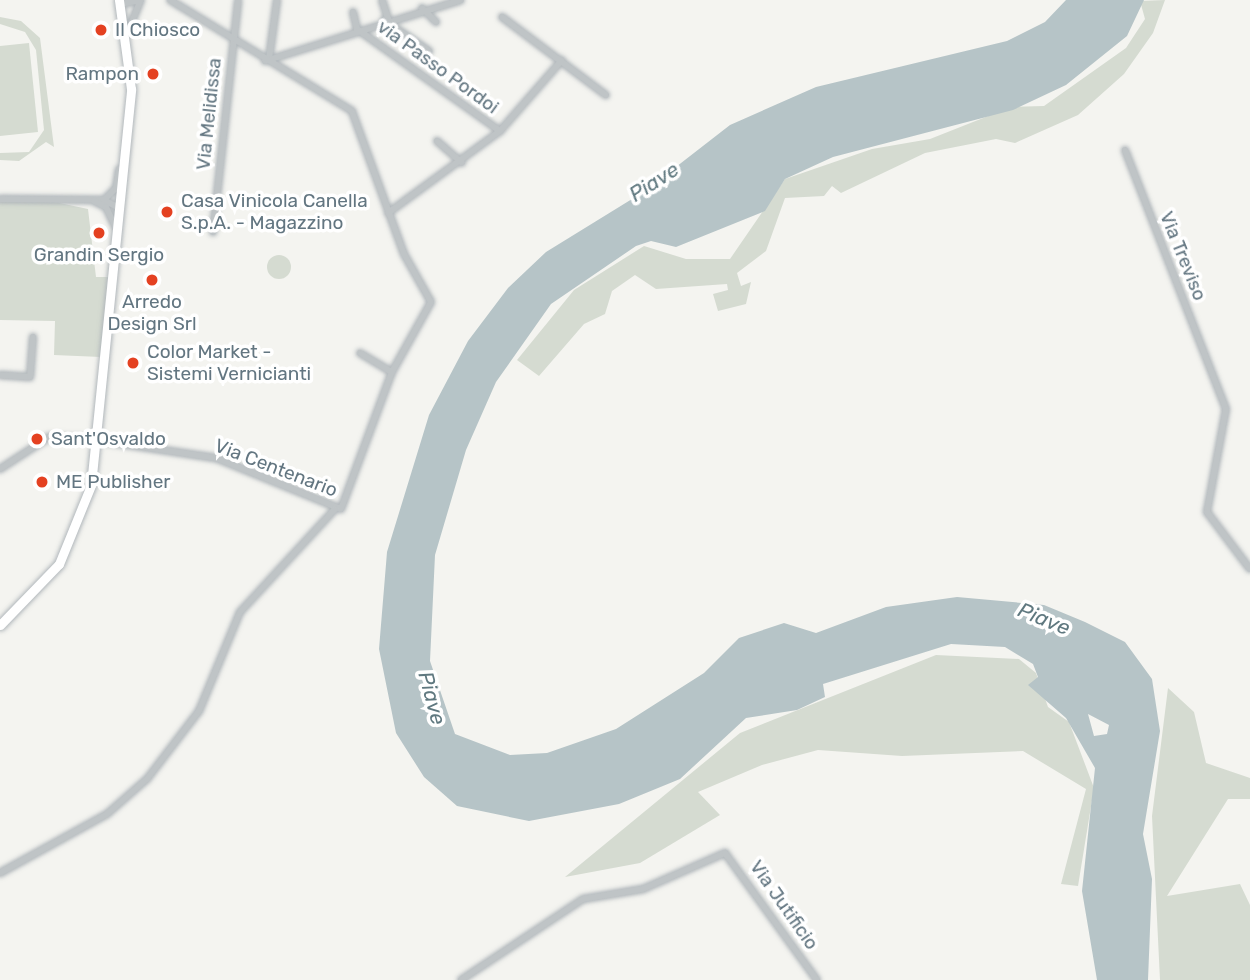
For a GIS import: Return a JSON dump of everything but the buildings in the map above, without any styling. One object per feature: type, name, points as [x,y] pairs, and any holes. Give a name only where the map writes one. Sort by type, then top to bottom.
[{"type":"main road","points":[[0,625],[44,583],[68,547],[87,500],[97,441],[127,136],[127,34],[120,2]]},
{"type":"main road","points":[[110,307],[121,164],[127,136]]},
{"type":"street","points":[[120,2],[141,0],[127,34]]},
{"type":"street","points":[[0,873],[107,814],[147,779],[199,711],[240,612],[338,509],[392,372],[431,302],[388,213],[352,111],[170,0]]},
{"type":"street","name":"Via Melidissa","points":[[212,232],[238,0]]},
{"type":"street","points":[[267,60],[277,0]]},
{"type":"street","points":[[382,0],[386,20],[429,51]]},
{"type":"street","points":[[267,60],[422,8],[461,0]]},
{"type":"street","points":[[422,8],[436,22]]},
{"type":"street","points":[[353,12],[357,29]]},
{"type":"street","points":[[502,17],[606,95]]},
{"type":"street","name":"via Passo Pordoi","points":[[357,29],[500,131]]},
{"type":"street","points":[[388,213],[462,163],[500,131],[562,60]]},
{"type":"street","points":[[437,142],[462,163]]},
{"type":"street","name":"Via Treviso","points":[[1125,150],[1212,372],[1228,422],[1207,512],[1250,569]]},
{"type":"street","points":[[105,203],[116,188],[121,164]]},
{"type":"street","points":[[0,199],[93,201],[119,207]]},
{"type":"street","points":[[105,203],[115,228]]},
{"type":"street","points":[[0,375],[30,377],[33,337]]},
{"type":"street","points":[[360,353],[392,372]]},
{"type":"street","name":"Via Centenario","points":[[0,468],[50,437],[97,441],[216,458],[338,509]]},
{"type":"street","name":"Via Jutificio","points":[[461,980],[583,899],[650,886],[725,853],[817,980]]},
{"type":"shaded area","points":[[1165,0],[1153,33],[1124,74],[1078,115],[1015,143],[996,139],[925,153],[841,193],[832,186],[824,196],[785,198],[766,251],[737,273],[741,286],[751,282],[746,304],[718,311],[713,294],[728,290],[727,284],[656,289],[635,275],[612,291],[605,314],[584,324],[539,376],[517,360],[574,290],[644,246],[686,259],[730,259],[785,179],[872,149],[930,139],[1011,107],[1044,106],[1126,48],[1145,19],[1140,1]]},
{"type":"shaded area","points":[[0,17],[21,21],[40,38],[54,147],[46,142],[19,161],[0,160],[0,153],[29,152],[44,130],[36,50],[25,32],[0,24]]},
{"type":"shaded area","points":[[29,43],[38,132],[0,136],[0,46]]},
{"type":"shaded area","points":[[50,201],[88,209],[96,277],[108,277],[101,357],[54,355],[55,321],[0,320],[0,202]]},
{"type":"shaded area","points":[[279,255],[288,258],[291,267],[288,276],[279,279],[270,276],[267,267],[270,258]]},
{"type":"shaded area","points":[[936,655],[1019,659],[1036,673],[1048,707],[1069,722],[1094,788],[1078,886],[1061,884],[1086,789],[1023,751],[902,756],[818,750],[762,765],[698,792],[720,815],[640,863],[565,877],[740,733]]},
{"type":"shaded area","points":[[1168,688],[1194,712],[1206,763],[1250,778],[1250,799],[1228,799],[1167,896],[1240,884],[1250,905],[1250,980],[1160,980],[1152,816]]},
{"type":"water","name":"Piave","points":[[1066,0],[1144,0],[1127,36],[1066,85],[1013,110],[833,157],[785,179],[765,211],[676,247],[651,241],[636,246],[551,304],[496,382],[466,450],[435,555],[430,661],[455,734],[510,755],[547,753],[616,729],[704,673],[739,638],[784,623],[816,633],[886,607],[957,597],[1044,605],[1085,622],[1125,642],[1152,679],[1160,731],[1143,834],[1152,879],[1148,980],[1097,980],[1082,891],[1095,768],[1066,718],[1028,685],[1038,677],[1033,664],[1005,647],[951,644],[823,684],[825,697],[797,710],[746,718],[680,779],[619,804],[529,821],[457,806],[424,777],[396,733],[379,649],[387,552],[429,415],[468,341],[508,288],[546,252],[645,191],[730,125],[816,87],[1007,41],[1045,22]],"holes":[[[1088,714],[1109,725],[1107,734],[1094,736]]]},
{"type":"place","name":"Il Chiosco","points":[[101,30]]},
{"type":"place","name":"Rampon","points":[[153,74]]},
{"type":"place","name":"Casa Vinicola Canella S.p.A. - Magazzino","points":[[167,212]]},
{"type":"place","name":"Grandin Sergio","points":[[99,233]]},
{"type":"place","name":"Arredo Design Srl","points":[[152,280]]},
{"type":"place","name":"Color Market - Sistemi Vernicianti","points":[[133,363]]},
{"type":"place","name":"Sant'Osvaldo","points":[[37,439]]},
{"type":"place","name":"ME Publisher","points":[[42,482]]}]
